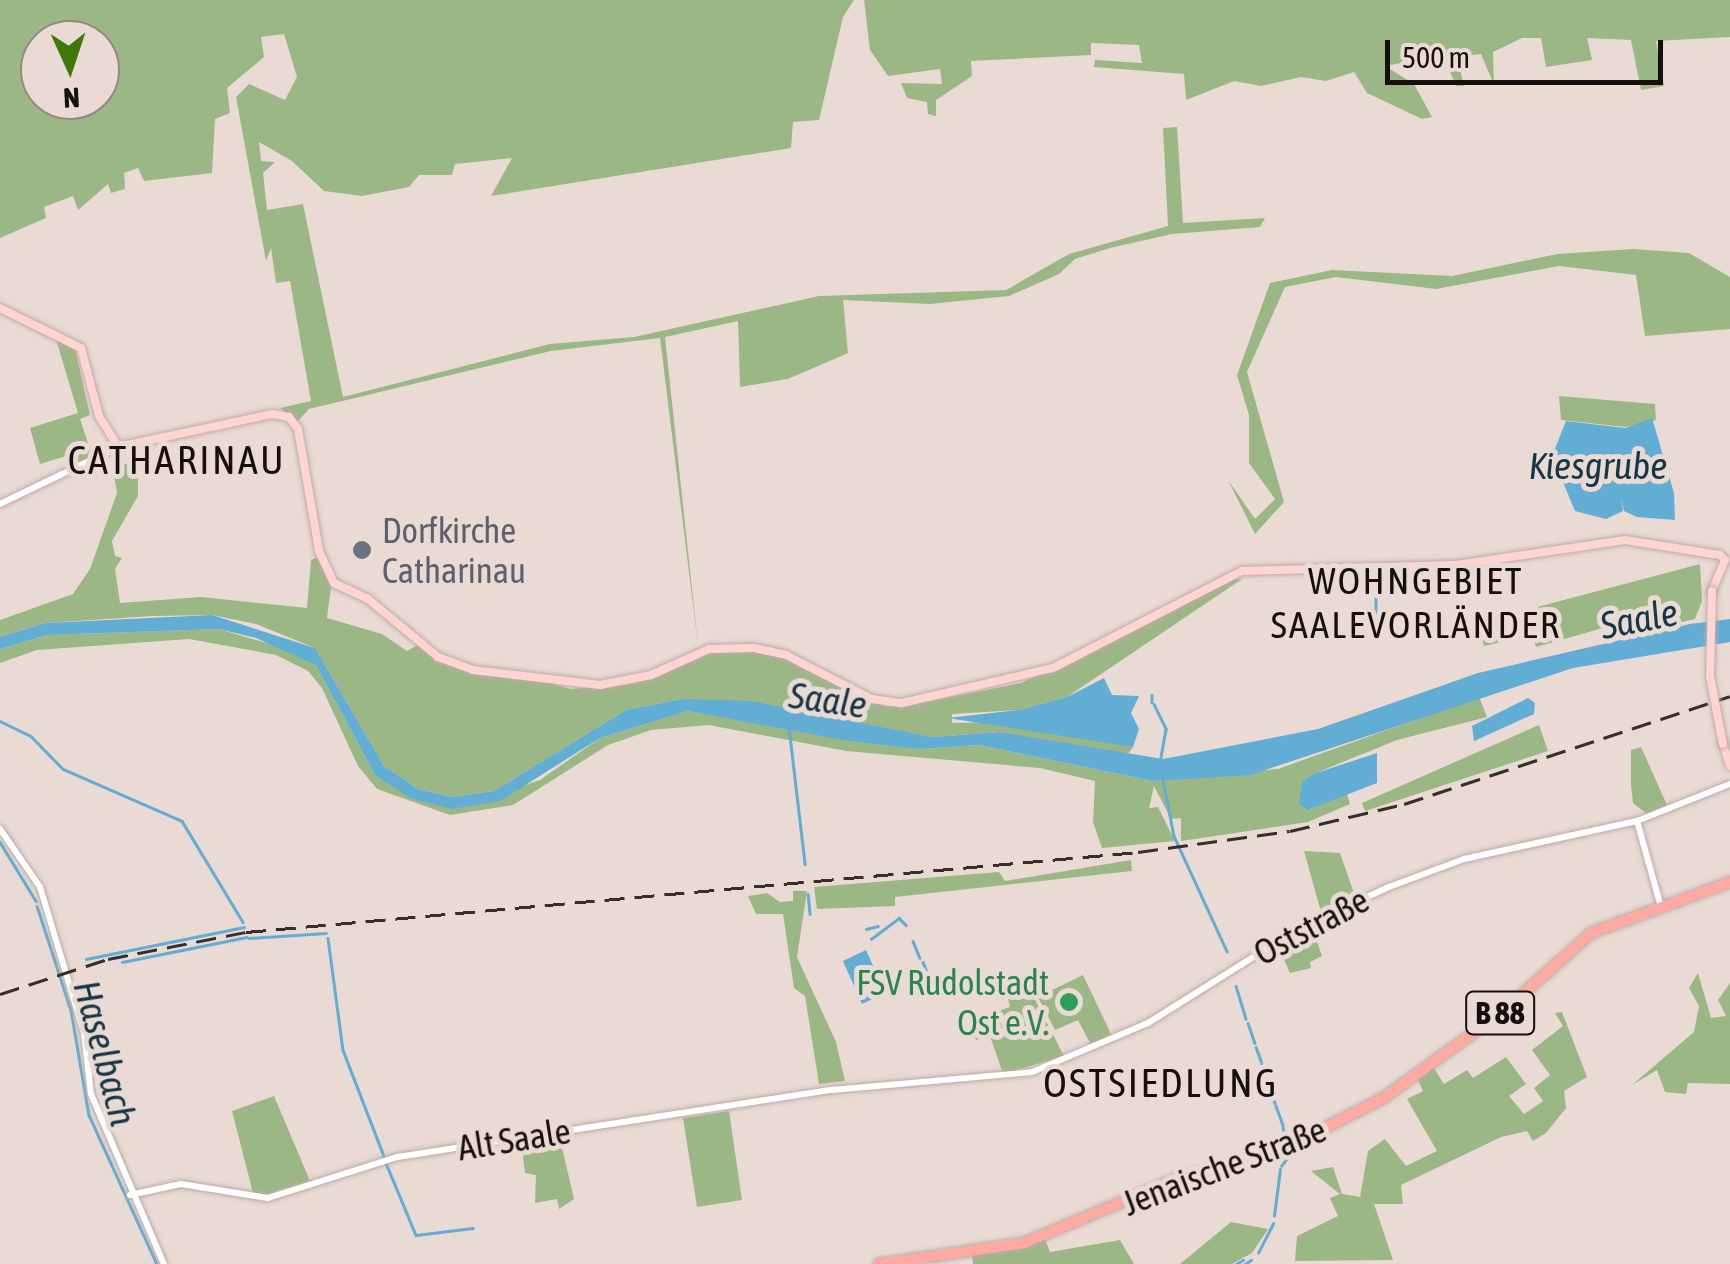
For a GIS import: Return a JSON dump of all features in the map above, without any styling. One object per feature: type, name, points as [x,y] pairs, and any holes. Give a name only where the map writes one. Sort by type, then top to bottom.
[{"type":"main road","points":[[0,308],[81,348],[99,416],[118,447],[278,413],[296,423],[318,544],[332,580],[368,599],[438,657],[473,670],[587,686],[640,678],[709,648],[754,648],[786,655],[872,699],[902,703],[1053,668],[1222,579],[1247,570],[1463,564],[1604,540],[1703,550],[1728,558],[1712,591],[1710,676],[1728,761]]},
{"type":"main road","name":"Jenaische Straße","points":[[879,1264],[952,1255],[1052,1234],[1176,1179],[1254,1162],[1354,1115],[1494,1018],[1591,932],[1730,882]]},
{"type":"street","points":[[0,504],[118,447]]},
{"type":"street","name":"Oststraße","points":[[904,1082],[987,1080],[1056,1065],[1148,1023],[1350,903],[1464,859],[1637,821],[1730,784]]},
{"type":"street","points":[[1637,821],[1661,908]]},
{"type":"street","points":[[0,829],[40,887],[84,1033],[92,1094],[130,1196],[164,1264]]},
{"type":"street","name":"Alt Saale","points":[[130,1196],[181,1184],[274,1197],[382,1160],[904,1082]]},
{"type":"green space","points":[[0,0],[854,0],[843,17],[819,120],[793,122],[791,148],[491,196],[512,158],[455,164],[452,175],[419,175],[409,187],[362,196],[324,191],[292,161],[259,142],[261,161],[275,162],[263,173],[267,210],[303,204],[343,397],[550,344],[634,337],[819,296],[1006,290],[1069,254],[1168,226],[1163,128],[1177,127],[1183,223],[1265,218],[1260,227],[1172,234],[1110,248],[1075,259],[1059,274],[1009,296],[930,304],[843,300],[848,353],[788,379],[740,387],[738,321],[665,337],[698,645],[660,338],[551,351],[309,409],[297,422],[280,408],[311,401],[290,281],[276,283],[271,248],[266,261],[236,97],[249,84],[285,100],[297,77],[284,34],[261,37],[264,57],[227,88],[230,113],[215,119],[212,173],[144,181],[138,168],[124,173],[125,189],[111,193],[108,184],[78,210],[73,196],[44,207],[46,218],[0,238]]},
{"type":"green space","points":[[864,0],[1730,0],[1730,37],[1656,41],[1664,86],[1641,90],[1631,40],[1587,38],[1592,60],[1546,67],[1541,38],[1522,38],[1493,52],[1494,85],[1481,54],[1457,57],[1464,86],[1456,86],[1443,55],[1385,66],[1414,84],[1432,117],[1422,119],[1367,93],[1354,72],[1326,81],[1301,77],[1261,86],[1234,81],[1186,100],[1184,74],[1094,67],[1095,60],[1142,63],[1139,45],[1091,43],[1091,55],[971,61],[972,76],[936,100],[936,116],[928,114],[927,102],[907,98],[901,83],[942,84],[940,69],[888,76],[870,50]]},
{"type":"green space","points":[[1633,249],[1689,253],[1730,277],[1730,329],[1645,336],[1636,275],[1559,266],[1436,289],[1336,277],[1285,287],[1247,372],[1284,502],[1255,534],[1228,480],[1255,519],[1275,499],[1249,463],[1249,415],[1237,375],[1270,283],[1332,270],[1452,276],[1557,254]]},
{"type":"green space","points":[[56,339],[75,348],[90,415],[80,419],[93,458],[80,467],[76,453],[40,464],[30,428],[78,413]]},
{"type":"green space","points":[[1559,396],[1655,404],[1656,420],[1625,427],[1561,420]]},
{"type":"green space","points":[[111,457],[138,470],[138,496],[112,541],[115,556],[122,558],[115,569],[120,603],[201,597],[307,608],[311,560],[319,557],[331,587],[327,618],[382,634],[407,651],[418,645],[462,670],[520,675],[571,689],[634,684],[705,652],[754,651],[784,657],[883,706],[901,707],[1021,683],[1143,626],[1182,598],[1218,581],[1242,579],[1067,697],[1019,710],[952,714],[952,723],[1002,722],[1133,747],[1126,756],[1000,732],[931,737],[682,699],[626,710],[494,791],[452,797],[418,789],[384,766],[315,648],[256,624],[212,615],[153,616],[45,623],[0,637],[0,620],[73,594],[90,569],[117,493]]},
{"type":"green space","points":[[1700,564],[1702,601],[1695,619],[1634,633],[1619,631],[1617,624],[1536,647],[1532,635],[1484,646],[1480,632],[1505,626],[1503,616]]},
{"type":"green space","points":[[219,629],[290,650],[316,665],[375,775],[452,809],[540,780],[600,738],[688,711],[919,749],[979,745],[1153,781],[1278,769],[1479,697],[1487,717],[1397,740],[1316,773],[1308,810],[1347,794],[1350,804],[1308,822],[1181,841],[1181,818],[1171,819],[1154,786],[1149,808],[1158,807],[1175,841],[1102,848],[1093,822],[1095,781],[1040,768],[846,751],[709,725],[651,730],[608,745],[513,805],[450,815],[377,789],[358,766],[322,688],[308,671],[276,655],[189,639],[37,650],[0,663],[0,649],[47,635]]},
{"type":"green space","points":[[1539,725],[1548,751],[1365,811],[1362,803]]},
{"type":"green space","points":[[1641,747],[1667,805],[1647,814],[1633,803],[1631,785],[1631,750]]},
{"type":"green space","points":[[1304,851],[1340,853],[1355,896],[1321,912]]},
{"type":"green space","points":[[1131,860],[1132,871],[895,897],[895,906],[817,909],[814,887],[999,872],[1005,881]]},
{"type":"green space","points":[[793,891],[807,891],[797,957],[836,1042],[845,1081],[819,1084],[805,996],[794,988],[783,914],[756,914],[748,896],[767,893],[780,902],[793,901]]},
{"type":"green space","points":[[1313,925],[1319,927],[1314,933],[1322,956],[1310,962],[1311,968],[1290,973],[1278,946],[1309,934]]},
{"type":"green space","points":[[1698,973],[1711,1018],[1726,1016],[1718,1000],[1730,983],[1730,1084],[1688,1083],[1686,1094],[1665,1092],[1657,1070],[1632,1085],[1694,1032],[1699,1006],[1689,988]]},
{"type":"green space","points":[[1083,975],[1112,1036],[1091,1045],[1078,1020],[1055,1030],[1038,997]]},
{"type":"green space","points":[[1028,986],[1064,1056],[1003,1074],[990,1036],[976,1040],[970,1021],[1010,1007],[1007,995]]},
{"type":"green space","points":[[1562,1012],[1587,1077],[1564,1091],[1566,1108],[1546,1133],[1533,1141],[1527,1131],[1501,1137],[1401,1185],[1403,1204],[1374,1204],[1393,1260],[1295,1261],[1297,1236],[1338,1216],[1330,1198],[1340,1194],[1311,1171],[1333,1167],[1342,1194],[1360,1197],[1368,1151],[1385,1139],[1406,1166],[1437,1151],[1407,1099],[1423,1091],[1417,1078],[1433,1067],[1444,1084],[1467,1070],[1473,1078],[1506,1057],[1526,1084],[1509,1096],[1524,1114],[1543,1101],[1534,1088],[1550,1075],[1532,1050],[1563,1026],[1555,1013]]},
{"type":"green space","points":[[274,1096],[310,1181],[260,1196],[253,1193],[232,1111]]},
{"type":"green space","points":[[729,1111],[742,1200],[697,1207],[683,1118]]},
{"type":"green space","points":[[559,1135],[574,1199],[559,1209],[557,1199],[535,1203],[536,1175],[525,1173],[521,1141]]},
{"type":"green space","points":[[1231,1222],[1268,1229],[1252,1253],[1232,1264],[1180,1264]]},
{"type":"green space","points":[[1045,1239],[1050,1252],[1120,1240],[1134,1264],[973,1264],[972,1255]]},
{"type":"water","name":"Kiesgrube","points":[[1652,418],[1674,493],[1675,520],[1637,517],[1624,511],[1621,499],[1623,511],[1606,519],[1575,511],[1552,456],[1566,421],[1625,428]]},
{"type":"water","points":[[212,615],[315,648],[384,766],[418,789],[452,797],[494,791],[626,710],[682,699],[751,701],[931,737],[1000,732],[1163,759],[1318,729],[1478,673],[1690,624],[1730,619],[1730,642],[1573,668],[1250,775],[1153,781],[979,745],[919,749],[843,740],[688,711],[600,738],[500,801],[452,809],[410,798],[375,775],[316,665],[256,638],[219,629],[47,635],[0,649],[0,637],[45,623]]},
{"type":"water","points":[[1104,678],[1112,695],[1139,696],[1131,713],[1139,729],[1133,747],[948,718],[1019,710],[1067,697]]},
{"type":"water","points":[[1528,698],[1535,703],[1534,714],[1474,741],[1472,726]]},
{"type":"water","points":[[1377,753],[1377,783],[1308,810],[1299,804],[1302,782],[1316,773]]},
{"type":"water","points":[[866,950],[885,993],[862,1004],[843,961]]},
{"type":"waterway","points":[[1376,584],[1376,637]]},
{"type":"waterway","points":[[1152,695],[1152,702]]},
{"type":"waterway","points":[[1154,704],[1166,729],[1161,758]]},
{"type":"waterway","points":[[0,721],[31,736],[63,769],[182,821],[243,922]]},
{"type":"waterway","name":"Saale","points":[[789,727],[805,864]]},
{"type":"waterway","points":[[1163,780],[1174,836],[1227,951]]},
{"type":"waterway","name":"Haselbach","points":[[0,842],[36,901]]},
{"type":"waterway","points":[[808,894],[810,914]]},
{"type":"waterway","name":"Haselbach","points":[[37,906],[71,1010],[89,1115],[157,1264]]},
{"type":"waterway","points":[[871,939],[899,918],[906,925]]},
{"type":"waterway","points":[[866,929],[878,926]]},
{"type":"waterway","points":[[86,959],[244,927]]},
{"type":"waterway","points":[[249,938],[326,933]]},
{"type":"waterway","points":[[122,962],[247,937]]},
{"type":"waterway","points":[[328,938],[343,1050],[384,1156]]},
{"type":"waterway","points":[[913,941],[920,958]]},
{"type":"waterway","points":[[923,962],[926,970]]},
{"type":"waterway","points":[[1236,986],[1246,1018]]},
{"type":"waterway","points":[[1248,1023],[1255,1043]]},
{"type":"waterway","points":[[1256,1047],[1261,1061]]},
{"type":"waterway","points":[[1262,1064],[1275,1103]]},
{"type":"waterway","points":[[1276,1106],[1283,1125]]},
{"type":"waterway","points":[[1283,1127],[1284,1132]]},
{"type":"waterway","points":[[1285,1134],[1286,1138]]},
{"type":"waterway","points":[[1281,1166],[1291,1153]]},
{"type":"waterway","points":[[386,1163],[416,1235],[473,1228]]},
{"type":"waterway","points":[[1274,1216],[1280,1169]]},
{"type":"waterway","points":[[1258,1253],[1273,1224]]},
{"type":"waterway","points":[[1236,1264],[1243,1260]]},
{"type":"waterway","points":[[1245,1264],[1251,1260]]},
{"type":"railway","points":[[0,994],[108,959],[246,932],[1138,852],[1290,831],[1404,804],[1730,696]]},
{"type":"place","name":"Dorfkirche Catharinau","points":[[362,550]]},
{"type":"place","name":"FSV Rudolstadt Ost e.V.","points":[[1069,1002]]},
{"type":"district","name":"CATHARINAU","points":[[177,460]]},
{"type":"district","name":"WOHNGEBIET SAALEVORLÄNDER","points":[[1416,603]]},
{"type":"district","name":"OSTSIEDLUNG","points":[[1161,1083]]}]
